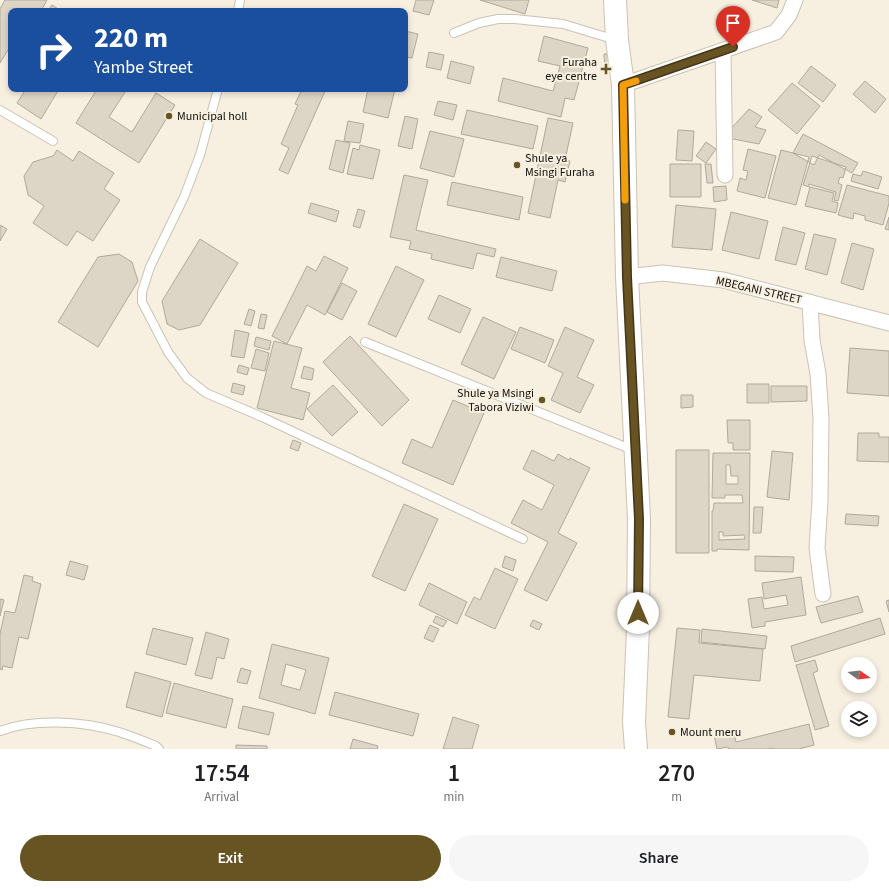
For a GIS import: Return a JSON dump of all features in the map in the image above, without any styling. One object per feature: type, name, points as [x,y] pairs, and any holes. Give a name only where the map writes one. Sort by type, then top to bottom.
[{"type":"highway","points":[[615,0],[617,40],[623,85],[627,277],[639,519],[638,628],[634,722],[636,749]]},
{"type":"highway","points":[[628,749],[634,722]]},
{"type":"street","points":[[623,85],[776,32],[789,15],[795,0]]},
{"type":"street","points":[[722,51],[725,175]]},
{"type":"street","name":"MBEGANI STREET","points":[[627,277],[663,274],[723,280],[889,322]]},
{"type":"street","points":[[810,302],[812,340],[818,374],[821,418],[820,500],[817,548],[823,594]]},
{"type":"lane","points":[[454,33],[479,23],[498,19],[516,19],[563,24],[617,40]]},
{"type":"lane","points":[[217,92],[200,155],[184,197],[150,267],[142,292],[142,302],[168,352],[188,378],[206,393],[262,417],[523,539]]},
{"type":"lane","points":[[0,110],[53,141]]},
{"type":"lane","points":[[365,342],[636,451]]},
{"type":"lane","points":[[0,731],[31,723],[72,722],[118,731],[156,746],[159,749]]},
{"type":"building","points":[[5,0],[47,0],[43,8],[8,8],[8,50],[0,63],[0,9]]},
{"type":"building","points":[[416,0],[434,0],[429,15],[413,11]]},
{"type":"building","points":[[480,0],[529,0],[525,14]]},
{"type":"building","points":[[752,0],[779,0],[777,8]]},
{"type":"building","points":[[408,32],[418,34],[412,58],[408,57]]},
{"type":"building","points":[[544,36],[588,48],[574,100],[565,98],[561,117],[498,101],[503,78],[553,91],[560,66],[538,61]]},
{"type":"building","points":[[429,52],[444,55],[441,70],[426,67]]},
{"type":"building","points":[[604,54],[611,54],[612,69],[605,69]]},
{"type":"building","points":[[451,61],[474,67],[470,84],[447,78]]},
{"type":"building","points":[[811,66],[836,85],[823,102],[798,83]]},
{"type":"building","points":[[865,81],[886,99],[875,113],[853,94]]},
{"type":"building","points":[[792,83],[820,106],[797,134],[768,110]]},
{"type":"building","points":[[24,92],[57,92],[41,119],[17,103]]},
{"type":"building","points":[[95,92],[125,92],[109,117],[132,132],[156,93],[175,105],[139,163],[76,123]]},
{"type":"building","points":[[301,92],[325,92],[288,174],[279,170],[289,148],[281,144],[298,105],[295,104]]},
{"type":"building","points":[[367,92],[394,92],[388,118],[363,112]]},
{"type":"building","points":[[438,101],[457,105],[453,120],[434,115]]},
{"type":"building","points":[[749,109],[762,117],[755,127],[766,130],[759,144],[728,138],[727,133]]},
{"type":"building","points":[[467,110],[538,126],[533,149],[461,134]]},
{"type":"building","points":[[405,116],[418,119],[412,149],[398,146]]},
{"type":"building","points":[[548,118],[573,123],[565,160],[570,161],[565,182],[558,180],[550,218],[528,213]]},
{"type":"building","points":[[348,121],[364,124],[360,143],[344,141]]},
{"type":"building","points":[[678,130],[694,131],[692,161],[676,160]]},
{"type":"building","points":[[430,131],[464,139],[454,177],[420,168]]},
{"type":"building","points":[[803,134],[858,163],[852,173],[819,155],[814,165],[793,153]]},
{"type":"building","points":[[336,140],[350,143],[343,173],[329,169]]},
{"type":"building","points":[[706,142],[716,149],[706,163],[696,156]]},
{"type":"building","points":[[360,145],[380,150],[373,179],[347,174],[353,148],[359,150]]},
{"type":"building","points":[[748,149],[776,156],[765,198],[737,191],[740,178],[746,180],[748,171],[743,170]]},
{"type":"building","points":[[57,150],[73,161],[79,151],[114,173],[104,189],[120,200],[93,241],[77,231],[67,246],[33,223],[44,206],[28,195],[24,176],[33,162],[53,156]]},
{"type":"building","points":[[781,150],[809,157],[796,205],[768,198]]},
{"type":"building","points":[[812,156],[846,167],[843,178],[840,177],[838,183],[842,185],[838,201],[834,200],[836,192],[809,184],[809,187],[803,185]]},
{"type":"building","points":[[670,164],[701,164],[701,197],[670,197]]},
{"type":"building","points":[[705,164],[711,164],[713,183],[707,183]]},
{"type":"building","points":[[863,171],[882,177],[878,189],[851,181],[853,174],[861,176]]},
{"type":"building","points":[[404,175],[428,180],[416,230],[496,249],[494,257],[477,253],[473,269],[431,259],[432,254],[409,249],[411,241],[390,237]]},
{"type":"building","points":[[452,182],[523,197],[519,220],[447,205]]},
{"type":"building","points":[[847,185],[889,196],[889,203],[883,225],[865,220],[865,216],[854,213],[853,219],[838,215]]},
{"type":"building","points":[[726,186],[727,200],[714,202],[713,187]]},
{"type":"building","points":[[810,187],[834,193],[832,201],[838,203],[836,213],[805,206]]},
{"type":"building","points":[[311,203],[339,211],[336,222],[308,213]]},
{"type":"building","points":[[676,205],[716,209],[712,250],[672,247]]},
{"type":"building","points":[[358,209],[365,211],[360,228],[353,226]]},
{"type":"building","points":[[731,212],[768,221],[759,259],[722,250]]},
{"type":"building","points":[[889,217],[889,230],[885,229]]},
{"type":"building","points":[[0,225],[7,229],[0,241]]},
{"type":"building","points":[[783,227],[805,233],[796,265],[775,260]]},
{"type":"building","points":[[814,234],[836,239],[827,275],[805,269]]},
{"type":"building","points":[[200,239],[238,263],[200,325],[179,330],[167,324],[162,301]]},
{"type":"building","points":[[852,243],[874,249],[863,290],[841,283]]},
{"type":"building","points":[[119,254],[132,262],[138,281],[98,347],[58,322],[98,257]]},
{"type":"building","points":[[324,256],[348,268],[325,315],[307,305],[287,344],[272,336],[307,266],[316,271]]},
{"type":"building","points":[[501,257],[557,271],[552,291],[496,277]]},
{"type":"building","points":[[396,266],[424,280],[396,337],[368,324]]},
{"type":"building","points":[[342,283],[357,291],[342,320],[327,312]]},
{"type":"building","points":[[439,295],[471,309],[460,333],[428,319]]},
{"type":"building","points":[[249,309],[255,311],[251,326],[244,324]]},
{"type":"building","points":[[261,314],[267,315],[264,329],[258,328]]},
{"type":"building","points":[[483,317],[516,332],[494,379],[461,364]]},
{"type":"building","points":[[520,327],[554,340],[545,363],[511,349]]},
{"type":"building","points":[[565,327],[594,340],[577,377],[594,385],[580,413],[551,400],[563,373],[548,366]]},
{"type":"building","points":[[235,330],[249,333],[244,358],[231,356]]},
{"type":"building","points":[[350,336],[409,400],[382,426],[323,362]]},
{"type":"building","points":[[256,337],[271,341],[269,350],[254,346]]},
{"type":"building","points":[[274,341],[302,348],[291,388],[310,393],[303,420],[257,408]]},
{"type":"building","points":[[850,348],[889,351],[889,396],[847,393]]},
{"type":"building","points":[[256,349],[269,353],[265,371],[251,368]]},
{"type":"building","points":[[239,365],[249,368],[247,375],[237,372]]},
{"type":"building","points":[[304,366],[314,369],[312,380],[301,378]]},
{"type":"building","points":[[233,383],[245,386],[243,395],[231,392]]},
{"type":"building","points":[[747,384],[769,384],[769,403],[747,403]]},
{"type":"building","points":[[333,385],[358,412],[332,436],[307,409]]},
{"type":"building","points":[[771,386],[807,386],[807,401],[771,402]]},
{"type":"building","points":[[681,395],[693,395],[693,407],[681,408]]},
{"type":"building","points":[[453,400],[484,413],[453,485],[402,463],[412,439],[432,448]]},
{"type":"building","points":[[727,420],[750,420],[750,450],[733,450],[733,443],[728,443]]},
{"type":"building","points":[[858,433],[879,433],[879,437],[889,437],[889,462],[857,461]]},
{"type":"building","points":[[293,440],[301,443],[298,451],[290,448]]},
{"type":"building","points":[[532,450],[554,461],[558,454],[590,468],[558,533],[577,543],[547,601],[524,590],[548,542],[511,523],[523,500],[542,510],[554,485],[523,469]]},
{"type":"building","points":[[676,450],[709,450],[709,553],[676,553]]},
{"type":"building","points":[[772,451],[793,453],[789,500],[767,497]]},
{"type":"building","points":[[713,453],[750,453],[749,550],[717,549],[717,551],[712,551],[712,511],[714,503],[743,503],[742,495],[725,495],[725,498],[712,498]],"holes":[[[726,465],[730,465],[731,476],[738,476],[738,484],[726,484]],[[719,532],[723,532],[723,536],[744,535],[745,539],[719,540]]]},
{"type":"building","points":[[404,504],[438,519],[405,591],[372,576]]},
{"type":"building","points":[[754,507],[763,507],[761,533],[753,533]]},
{"type":"building","points":[[846,514],[879,516],[878,526],[845,524]]},
{"type":"building","points":[[505,556],[516,560],[513,571],[502,567]]},
{"type":"building","points":[[755,556],[794,557],[793,572],[755,571]]},
{"type":"building","points":[[70,561],[88,566],[84,580],[66,575]]},
{"type":"building","points":[[495,568],[518,579],[495,629],[465,615],[474,597],[480,600]]},
{"type":"building","points":[[24,575],[33,577],[32,581],[41,584],[28,639],[19,637],[12,668],[3,666],[2,670],[0,669],[0,634],[5,611],[15,613]]},
{"type":"building","points":[[801,577],[806,615],[765,622],[765,626],[752,628],[748,599],[762,597],[764,609],[788,605],[786,595],[764,599],[762,583]]},
{"type":"building","points":[[429,583],[467,602],[457,624],[419,605]]},
{"type":"building","points":[[858,596],[863,612],[821,623],[816,607]]},
{"type":"building","points":[[0,599],[4,600],[0,616]]},
{"type":"building","points":[[889,600],[889,612],[886,601]]},
{"type":"building","points":[[436,616],[447,621],[443,627],[433,622]]},
{"type":"building","points":[[880,618],[885,634],[795,662],[791,646]]},
{"type":"building","points":[[533,620],[542,624],[539,630],[530,626]]},
{"type":"building","points":[[430,625],[439,629],[433,642],[424,638]]},
{"type":"building","points":[[153,628],[193,638],[186,665],[146,654]]},
{"type":"building","points":[[677,628],[700,630],[699,643],[763,649],[760,681],[694,675],[689,719],[668,717]]},
{"type":"building","points":[[702,629],[767,636],[765,649],[701,642]]},
{"type":"building","points":[[206,632],[229,639],[224,659],[217,657],[212,679],[195,675]]},
{"type":"building","points":[[272,644],[329,658],[315,714],[259,698]],"holes":[[[286,664],[306,670],[300,690],[281,685]]]},
{"type":"building","points":[[815,660],[818,671],[813,673],[829,726],[815,730],[796,665]]},
{"type":"building","points":[[241,668],[251,671],[247,684],[237,682]]},
{"type":"building","points":[[135,672],[171,682],[162,717],[126,707]]},
{"type":"building","points":[[174,683],[233,699],[226,728],[166,713]]},
{"type":"building","points":[[335,692],[419,714],[413,736],[329,715]]},
{"type":"building","points":[[243,706],[274,713],[269,735],[238,728]]},
{"type":"building","points":[[453,717],[479,725],[472,749],[443,749]]},
{"type":"building","points":[[809,724],[814,745],[799,749],[729,749],[728,747],[717,749],[714,735],[733,730],[736,742]]},
{"type":"building","points":[[353,739],[378,746],[377,749],[350,749]]},
{"type":"building","points":[[236,745],[267,746],[267,749],[236,749]]},
{"type":"slow traffic","points":[[625,200],[623,85],[636,81]]},
{"type":"place","name":"Furaha eye centre","points":[[606,69]]},
{"type":"place","name":"Municipal holl","points":[[169,116]]},
{"type":"place","name":"Shule ya Msingi Furaha","points":[[517,165]]},
{"type":"place","name":"Shule ya Msingi Tabora Viziwi","points":[[542,400]]},
{"type":"place","name":"Mount meru","points":[[672,732]]},
{"type":"route","points":[[638,613],[639,519],[627,277],[623,85],[733,47]]}]
